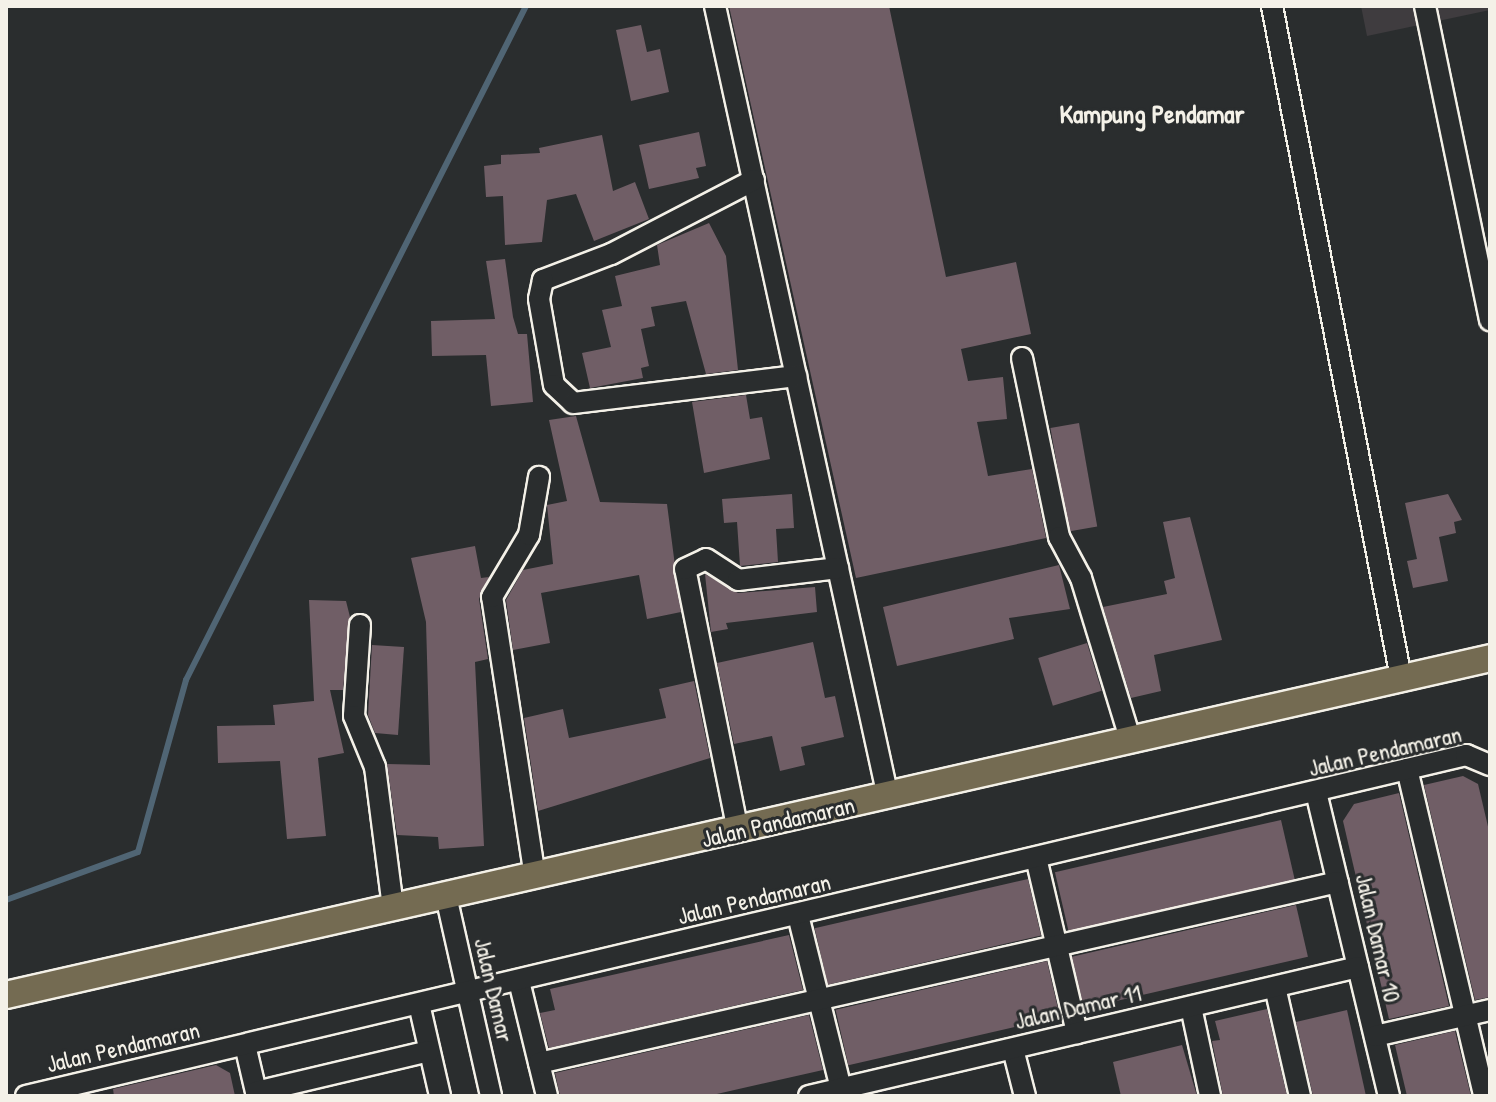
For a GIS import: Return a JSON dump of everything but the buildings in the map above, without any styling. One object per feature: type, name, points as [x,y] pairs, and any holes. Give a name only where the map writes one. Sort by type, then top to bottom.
[{"type":"main road","name":"Jalan Pandamaran","points":[[6,995],[66,986],[393,908],[1490,658]]},
{"type":"main road","name":"Jalan Pandamaran","points":[[6,1008],[66,986]]},
{"type":"street","points":[[715,6],[888,797]]},
{"type":"street","points":[[1272,6],[1401,678]]},
{"type":"street","points":[[1425,6],[1490,320]]},
{"type":"street","points":[[754,180],[611,254],[543,280],[539,299],[554,385],[573,403],[796,376]]},
{"type":"street","points":[[1022,358],[1059,537],[1081,578],[1131,742]]},
{"type":"street","points":[[535,877],[492,597],[529,535],[539,477]]},
{"type":"street","points":[[738,831],[685,569],[706,559],[738,580],[838,568]]},
{"type":"street","points":[[360,625],[354,716],[375,767],[393,908]]},
{"type":"street","name":"Jalan Pendamaran","points":[[26,1096],[1037,862],[1407,769],[1487,757]]},
{"type":"street","points":[[1407,769],[1484,1096]]},
{"type":"street","name":"Jalan Damar 10","points":[[1316,792],[1389,1096]]},
{"type":"street","points":[[1037,862],[1077,1033]]},
{"type":"street","points":[[539,1063],[1338,882]]},
{"type":"street","name":"Jalan Damar","points":[[446,896],[491,1096]]},
{"type":"street","points":[[798,915],[841,1089]]},
{"type":"street","name":"Jalan Damar 11","points":[[809,1096],[1358,967]]},
{"type":"street","name":"Jalan Damar","points":[[519,981],[547,1096]]},
{"type":"street","points":[[1275,987],[1300,1096]]},
{"type":"street","points":[[419,1004],[440,1096]]},
{"type":"street","points":[[1191,1007],[1210,1096]]},
{"type":"street","points":[[1375,1036],[1490,1010]]},
{"type":"street","points":[[245,1045],[256,1094],[429,1051]]},
{"type":"street","points":[[1013,1049],[1025,1096]]},
{"type":"shaded area","points":[[1361,6],[1490,6],[1490,10],[1367,36]]},
{"type":"waterway","points":[[6,900],[138,852],[186,680],[526,6]]},
{"type":"district","name":"Kampung Pendamar","points":[[1152,114]]}]
